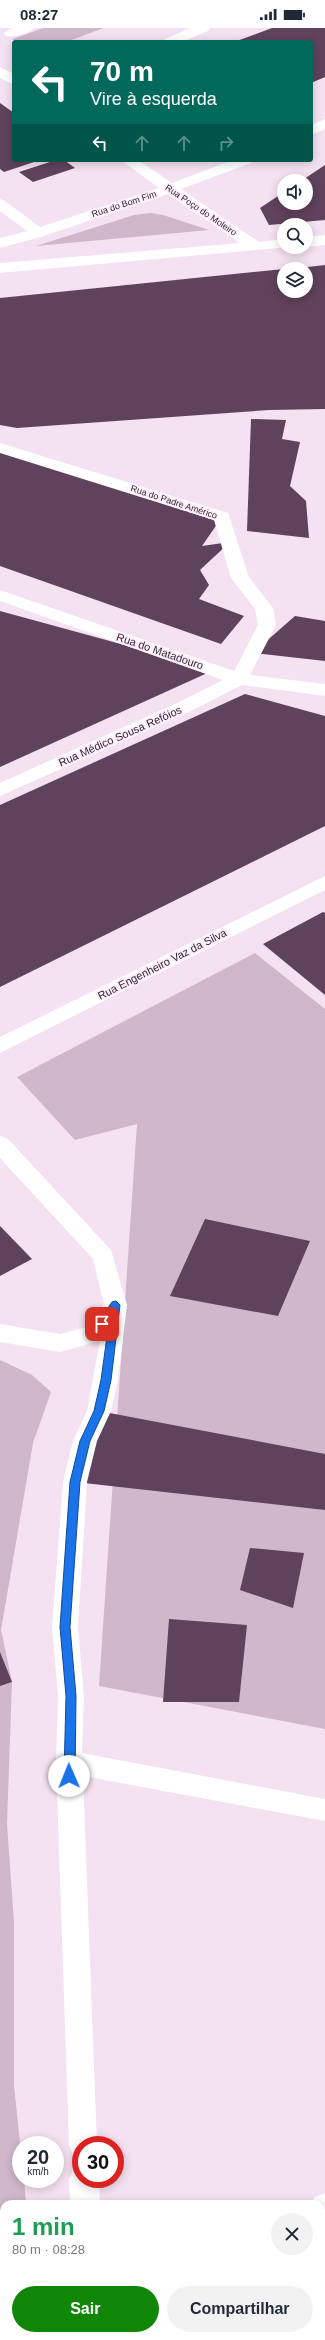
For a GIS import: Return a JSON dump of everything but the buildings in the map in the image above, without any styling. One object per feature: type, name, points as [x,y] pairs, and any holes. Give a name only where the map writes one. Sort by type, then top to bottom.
[{"type":"street","points":[[11,33],[26,28]]},
{"type":"street","points":[[175,40],[204,28]]},
{"type":"street","points":[[0,71],[12,79]]},
{"type":"street","points":[[313,129],[325,123]]},
{"type":"street","name":"Rua Poço do Moleiro","points":[[131,162],[256,246]]},
{"type":"street","name":"Rua do Bom Fim","points":[[0,243],[40,233],[170,189],[241,162]]},
{"type":"street","points":[[0,204],[40,233]]},
{"type":"street","points":[[313,241],[325,240]]},
{"type":"street","points":[[0,268],[277,244]]},
{"type":"street","name":"Rua do Padre Américo","points":[[0,448],[222,517],[240,578],[264,608],[267,625],[239,679]]},
{"type":"street","name":"Rua do Matadouro","points":[[0,595],[239,679],[325,690]]},
{"type":"street","name":"Rua Médico Sousa Refóios","points":[[0,790],[184,707],[239,679]]},
{"type":"street","name":"Rua Engenheiro Vaz da Silva","points":[[0,1046],[325,882]]},
{"type":"street","points":[[0,1144],[103,1256],[116,1305],[106,1380],[99,1411],[85,1441],[75,1482],[65,1627],[71,1696],[69,1762],[83,2136]]},
{"type":"street","points":[[0,1333],[60,1343],[95,1334],[116,1305]]},
{"type":"street","points":[[69,1762],[325,1810]]},
{"type":"street","points":[[84,2188],[85,2200]]},
{"type":"shaded area","points":[[43,28],[104,28],[71,40],[13,39]]},
{"type":"shaded area","points":[[151,213],[163,215],[209,230],[36,246],[134,215]]},
{"type":"shaded area","points":[[255,953],[325,1009],[325,1729],[99,1686],[137,1124],[75,1140],[17,1077]]},
{"type":"shaded area","points":[[0,1360],[32,1375],[51,1392],[33,1443],[1,1630],[12,1682],[7,1824],[14,1922],[14,2086],[19,2136],[12,2136],[12,2188],[25,2188],[26,2200],[0,2200]]},
{"type":"route","points":[[69,1776],[71,1696],[65,1627],[75,1482],[85,1441],[99,1411],[106,1380],[116,1305],[102,1324]]}]
